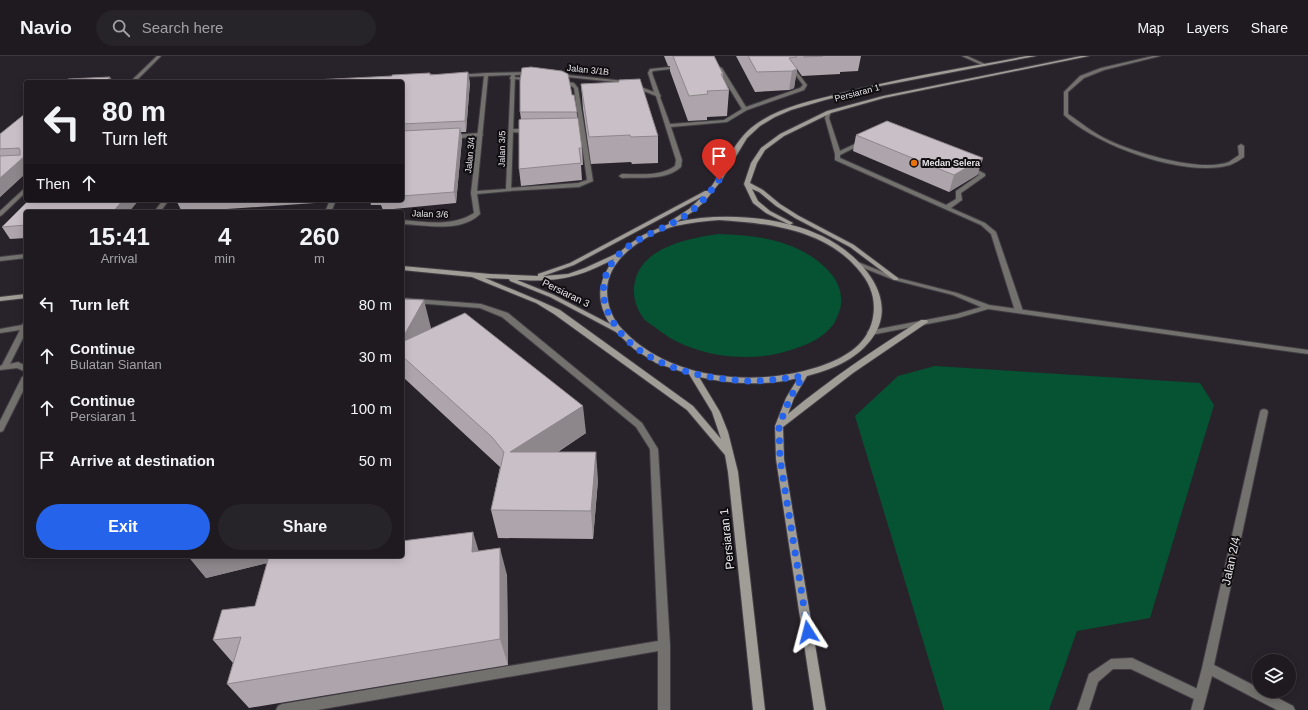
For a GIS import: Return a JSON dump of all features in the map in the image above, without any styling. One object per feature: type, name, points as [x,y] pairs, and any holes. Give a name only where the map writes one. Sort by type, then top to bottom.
[{"type":"main road","name":"Persiaran 1","points":[[661,229],[688,214],[702,202],[713,188],[739,144],[758,125],[776,115],[838,95],[1034,56]]},
{"type":"main road","name":"Persiaran 1","points":[[747,184],[754,163],[763,149],[782,135],[829,112],[890,95],[1087,56]]},
{"type":"main road","points":[[747,184],[755,202],[768,212],[811,234],[834,246],[858,264],[874,285],[879,309],[871,333],[856,350],[833,365],[803,376],[757,382],[693,374],[656,359],[637,348],[618,331],[606,310],[603,289],[608,270],[621,252],[639,239],[661,229],[689,222],[719,218],[750,219],[781,224],[811,234]]},
{"type":"main road","points":[[747,184],[761,190],[778,206],[852,246],[896,279]]},
{"type":"main road","points":[[530,279],[572,264],[686,204],[713,188]]},
{"type":"main road","name":"Persiaran 3","points":[[404,268],[475,276],[530,279],[568,276],[589,268],[621,252]]},
{"type":"main road","points":[[475,276],[538,302],[557,312],[690,408],[729,454]]},
{"type":"main road","name":"Persiaran 3","points":[[504,277],[552,296],[618,331]]},
{"type":"main road","points":[[0,300],[24,296]]},
{"type":"main road","points":[[779,426],[808,401],[888,345],[924,322]]},
{"type":"main road","name":"Persiaran 1","points":[[693,374],[716,412],[733,472],[759,710]]},
{"type":"main road","points":[[803,376],[790,398],[779,426],[780,459],[820,710]]},
{"type":"street","points":[[134,80],[159,56]]},
{"type":"street","points":[[964,56],[984,65]]},
{"type":"street","points":[[1158,56],[1103,68],[1082,77],[1066,92],[1066,115],[1102,139],[1154,158],[1190,165],[1214,166],[1236,162],[1242,156],[1241,146]]},
{"type":"street","points":[[668,126],[725,121],[745,109],[802,89],[805,85],[789,64]]},
{"type":"street","points":[[710,66],[720,69],[745,109]]},
{"type":"street","points":[[622,176],[660,175],[673,171],[678,167],[679,160],[650,71],[657,68],[687,67]]},
{"type":"street","points":[[512,76],[535,73]]},
{"type":"street","points":[[456,76],[486,74],[541,80]]},
{"type":"street","name":"Jalan 3/4","points":[[457,224],[470,220],[477,214],[474,193],[486,74]]},
{"type":"street","name":"Jalan 3/1B","points":[[550,74],[625,82],[659,96]]},
{"type":"street","name":"Jalan 3/5","points":[[509,190],[512,76]]},
{"type":"street","points":[[474,193],[579,185],[590,181],[576,88],[572,84],[555,81]]},
{"type":"street","points":[[829,112],[827,118],[838,155],[837,159],[983,224],[994,233],[1019,311]]},
{"type":"street","points":[[574,130],[582,130]]},
{"type":"street","points":[[511,131],[534,131]]},
{"type":"street","points":[[441,137],[480,135]]},
{"type":"street","points":[[838,155],[866,140]]},
{"type":"street","points":[[946,208],[959,200],[958,192],[983,175],[966,167]]},
{"type":"street","points":[[0,214],[24,191]]},
{"type":"street","name":"Jalan 3/6","points":[[404,222],[457,224]]},
{"type":"street","points":[[0,259],[24,256]]},
{"type":"street","points":[[858,264],[896,279],[955,294],[988,307],[1308,352]]},
{"type":"street","points":[[404,300],[481,306],[505,315],[639,425],[654,449],[664,645],[664,710]]},
{"type":"street","points":[[871,333],[958,316],[988,307]]},
{"type":"street","points":[[0,331],[24,327]]},
{"type":"street","points":[[2,368],[24,330]]},
{"type":"street","points":[[2,368],[18,365],[24,368]]},
{"type":"street","points":[[0,429],[24,381]]},
{"type":"street","name":"Jalan 2/4","points":[[1197,710],[1208,668],[1264,412]]},
{"type":"street","points":[[282,710],[664,645]]},
{"type":"street","points":[[1083,710],[1093,678],[1111,664],[1132,663],[1200,696]]},
{"type":"street","points":[[1208,668],[1290,710]]},
{"type":"green space","points":[[718,234],[765,238],[780,242],[809,255],[822,264],[838,284],[841,298],[837,318],[828,331],[808,344],[791,350],[757,357],[739,357],[721,355],[686,346],[670,338],[645,320],[637,308],[634,292],[637,274],[644,263],[653,255],[665,248],[692,239]]},
{"type":"green space","points":[[935,366],[1200,383],[1214,405],[1150,618],[1077,631],[1049,710],[944,710],[855,416],[898,376]]},
{"type":"building","points":[[673,56],[714,56],[729,90],[707,91],[708,94],[689,96]]},
{"type":"building","points":[[748,56],[796,56],[797,57],[789,58],[797,69],[792,71],[757,72]]},
{"type":"building","points":[[531,67],[562,71],[568,74],[577,112],[520,112],[520,81],[522,68]]},
{"type":"building","points":[[468,72],[465,121],[404,124],[404,80],[313,80],[430,73],[430,75]]},
{"type":"building","points":[[110,77],[107,80],[67,80]]},
{"type":"building","points":[[640,79],[658,136],[631,137],[630,135],[589,137],[581,84],[619,82],[619,80]]},
{"type":"building","points":[[24,115],[24,157],[0,178],[0,156],[20,155],[20,150],[19,148],[0,149],[0,134]]},
{"type":"building","points":[[578,118],[582,148],[579,148],[581,163],[519,169],[519,120]]},
{"type":"building","points":[[887,121],[983,158],[954,175],[856,135]]},
{"type":"building","points":[[460,128],[454,192],[404,196],[404,131]]},
{"type":"building","points":[[27,202],[121,202],[115,210],[24,210],[24,225],[2,227]]},
{"type":"building","points":[[404,299],[424,300],[404,335]]},
{"type":"building","points":[[465,313],[583,406],[510,452],[596,452],[591,511],[491,510],[504,452],[492,437],[404,358],[404,341]]},
{"type":"building","points":[[473,532],[472,552],[500,548],[500,639],[227,684],[241,637],[213,640],[222,610],[255,606],[268,558],[404,558],[404,541]]},
{"type":"place","name":"Medan Selera","points":[[914,163]]},
{"type":"route","points":[[719,180],[702,202],[688,214],[639,239],[621,252],[608,270],[603,289],[606,310],[618,331],[637,348],[662,363],[693,374],[757,382],[803,376],[790,398],[779,426],[780,459],[808,632]]}]
